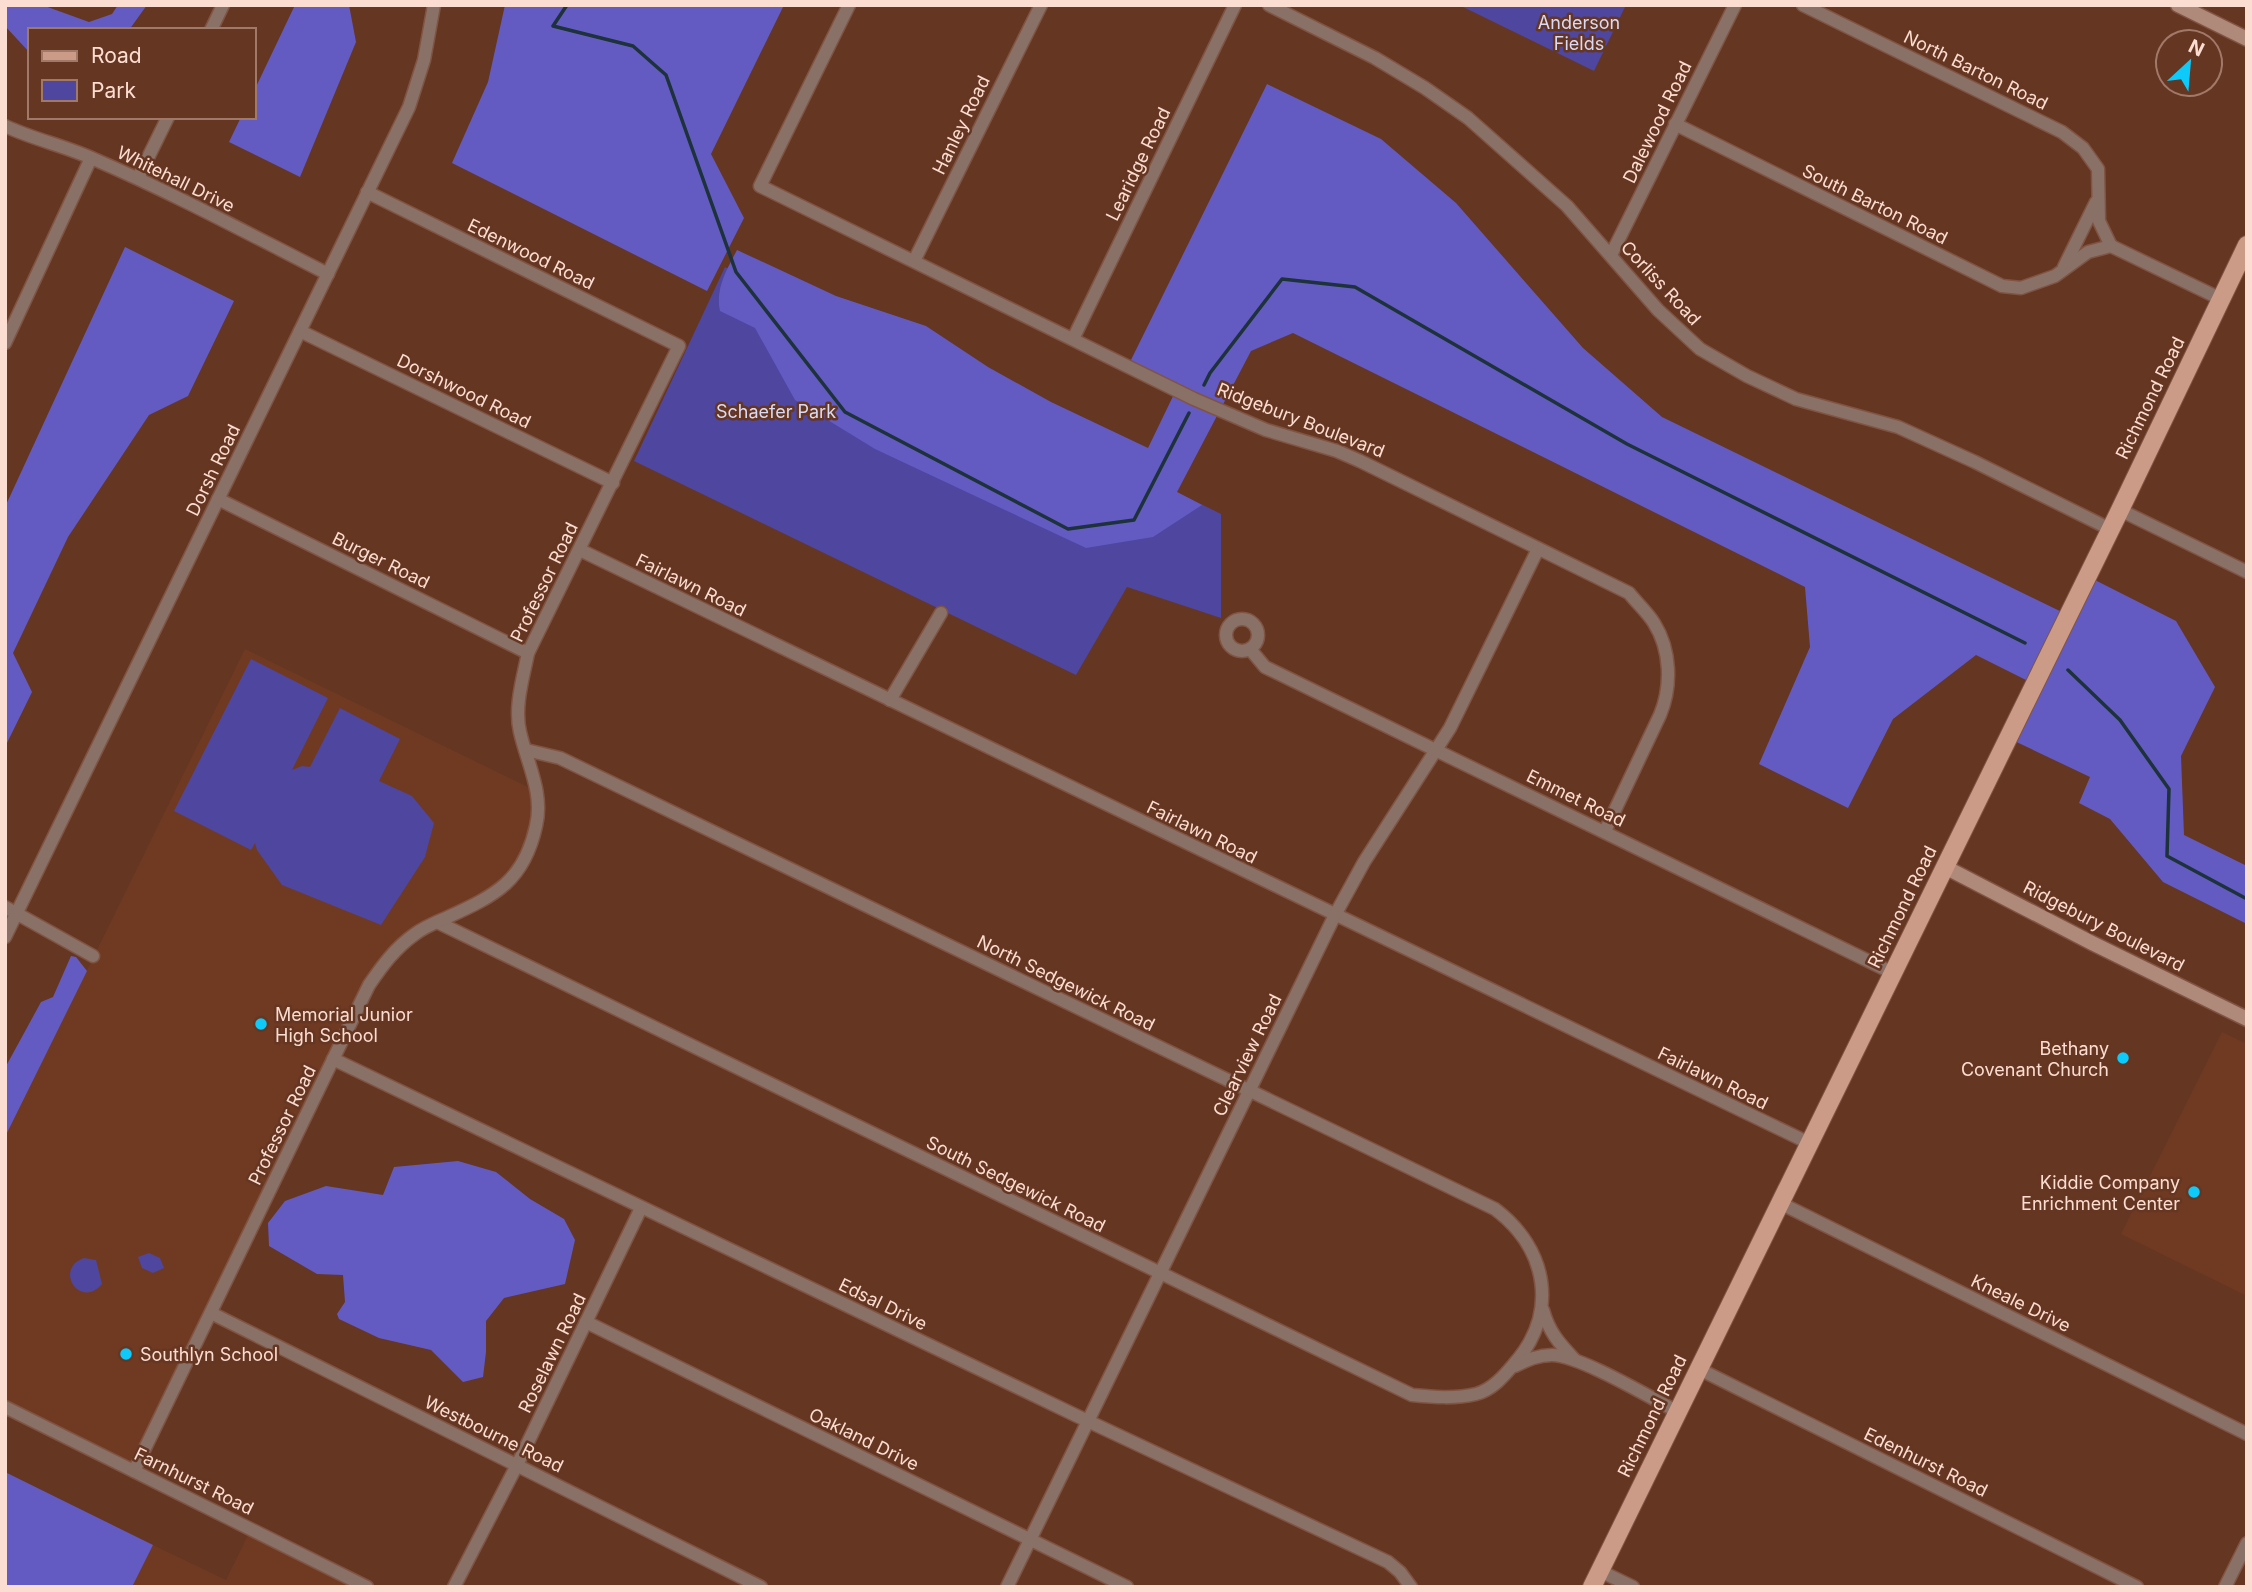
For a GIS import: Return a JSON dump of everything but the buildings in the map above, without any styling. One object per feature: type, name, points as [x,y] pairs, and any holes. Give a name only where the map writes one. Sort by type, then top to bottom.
[{"type":"main road","name":"Richmond Road","points":[[1596,1579],[2247,245]]},
{"type":"street","points":[[212,28],[223,5]]},
{"type":"street","name":"Ridgebury Boulevard","points":[[849,5],[760,187],[1237,418],[1360,461],[1629,593],[1654,624],[1665,650],[1669,680],[1667,700],[1605,831]]},
{"type":"street","name":"Hanley Road","points":[[914,261],[1041,5]]},
{"type":"street","name":"Learidge Road","points":[[1073,339],[1235,5]]},
{"type":"street","name":"Corliss Road","points":[[1269,5],[1375,58],[1468,118],[1567,206],[1658,310],[1700,349],[1747,376],[1796,399],[1898,427],[2110,529]]},
{"type":"street","name":"Dalewood Road","points":[[1611,255],[1735,5]]},
{"type":"street","name":"North Barton Road","points":[[1802,5],[2062,132],[2083,148],[2098,169],[2099,221],[2111,246]]},
{"type":"street","points":[[2178,5],[2247,39]]},
{"type":"street","name":"Dorsh Road","points":[[5,937],[11,911],[218,499],[409,107],[424,60],[431,7]]},
{"type":"street","points":[[138,178],[167,119]]},
{"type":"street","name":"South Barton Road","points":[[1675,124],[2002,286],[2021,288],[2055,276],[2088,252],[2111,246]]},
{"type":"street","name":"Whitehall Drive","points":[[5,126],[138,178],[328,274]]},
{"type":"street","points":[[5,343],[92,158]]},
{"type":"street","name":"Edenwood Road","points":[[367,192],[679,346]]},
{"type":"street","points":[[2062,271],[2098,198]]},
{"type":"street","points":[[2111,246],[2221,299]]},
{"type":"street","name":"Dorshwood Road","points":[[300,331],[613,483]]},
{"type":"street","name":"Professor Road","points":[[134,1471],[369,985],[389,956],[416,933],[481,902],[512,880],[528,855],[537,823],[536,780],[519,730],[518,704],[528,653],[679,346]]},
{"type":"street","name":"Burger Road","points":[[218,499],[528,653]]},
{"type":"street","points":[[2120,510],[2247,572]]},
{"type":"street","name":"Clearview Road","points":[[1007,1587],[1335,915],[1364,863],[1450,728],[1538,549]]},
{"type":"street","name":"Fairlawn Road","points":[[580,550],[1809,1143]]},
{"type":"street","points":[[890,700],[941,613]]},
{"type":"street","name":"Emmet Road","points":[[1250,649],[1265,667],[1893,973]]},
{"type":"street","name":"North Sedgewick Road","points":[[526,750],[560,758],[1495,1209],[1525,1239],[1539,1265],[1548,1328],[1556,1341],[1574,1359]]},
{"type":"street","name":"Ridgebury Boulevard","points":[[1945,867],[2247,1019]]},
{"type":"street","points":[[11,911],[93,956]]},
{"type":"street","name":"South Sedgewick Road","points":[[437,922],[1412,1395],[1442,1398],[1479,1393],[1500,1380],[1532,1338],[1543,1302]]},
{"type":"street","name":"Edsal Drive","points":[[333,1059],[1388,1562],[1411,1587]]},
{"type":"street","name":"Kneale Drive","points":[[1780,1203],[2247,1434]]},
{"type":"street","name":"Roselawn Road","points":[[454,1587],[517,1465],[641,1208]]},
{"type":"street","name":"Westbourne Road","points":[[211,1313],[761,1587]]},
{"type":"street","name":"Oakland Drive","points":[[586,1322],[1127,1587]]},
{"type":"street","points":[[1512,1367],[1535,1357],[1551,1355],[1574,1359],[1678,1412]]},
{"type":"street","name":"Edenhurst Road","points":[[1699,1369],[2137,1587]]},
{"type":"street","name":"Farnhurst Road","points":[[5,1407],[367,1587]]},
{"type":"street","points":[[2225,1587],[2247,1544]]},
{"type":"street","points":[[1596,1579],[1633,1587]]},
{"type":"shaded area","points":[[5,5],[42,5],[89,22],[112,14],[118,5],[147,5],[130,28],[28,28],[28,51],[5,26]]},
{"type":"shaded area","points":[[295,5],[349,5],[356,42],[300,177],[229,142],[240,119],[256,119],[256,87]]},
{"type":"shaded area","points":[[505,5],[784,5],[711,154],[744,218],[707,291],[452,163],[488,82]]},
{"type":"shaded area","points":[[1267,84],[1381,139],[1456,203],[1583,348],[1662,417],[2068,615],[2087,576],[2176,621],[2215,687],[2181,756],[2184,835],[2247,866],[2247,924],[2163,882],[2110,819],[2079,803],[2090,777],[2008,738],[2034,684],[1976,655],[1893,719],[1848,808],[1759,764],[1810,647],[1805,587],[1293,333],[1251,351],[1177,492],[1202,505],[1153,537],[1086,548],[875,449],[795,400],[755,328],[720,311],[721,287],[737,250],[836,296],[926,326],[988,367],[1051,402],[1148,448],[1176,390],[1128,366]]},
{"type":"shaded area","points":[[125,247],[234,301],[188,396],[149,415],[68,537],[13,653],[32,692],[5,747],[5,507]]},
{"type":"shaded area","points":[[245,649],[536,791],[537,823],[512,880],[389,955],[134,1471],[5,1407],[5,1137]]},
{"type":"shaded area","points":[[71,956],[76,957],[87,971],[5,1137],[5,1068],[41,1002],[53,997]]},
{"type":"shaded area","name":"Kiddie Company Enrichment Center","points":[[2222,1032],[2247,1044],[2247,1296],[2121,1234]]},
{"type":"shaded area","points":[[458,1161],[496,1172],[530,1199],[564,1219],[575,1240],[565,1284],[504,1298],[486,1321],[483,1377],[463,1382],[431,1350],[379,1338],[339,1319],[337,1314],[345,1302],[343,1275],[317,1274],[269,1246],[268,1223],[285,1201],[326,1186],[383,1195],[394,1167]]},
{"type":"shaded area","points":[[5,1472],[153,1545],[132,1587],[5,1587]]},
{"type":"shaded area","points":[[251,1529],[367,1587],[132,1587],[153,1545],[226,1580]]},
{"type":"green space","name":"Anderson Fields","points":[[1459,5],[1626,5],[1594,71]]},
{"type":"green space","name":"Schaefer Park","points":[[725,267],[1221,514],[1221,618],[1127,587],[1076,675],[634,461]]},
{"type":"green space","points":[[251,659],[328,698],[292,770],[302,766],[310,767],[340,708],[400,739],[379,781],[412,796],[434,823],[425,857],[381,925],[282,885],[257,850],[255,843],[251,850],[174,811]]},
{"type":"green space","points":[[149,1253],[160,1258],[164,1268],[153,1273],[142,1268],[138,1257]]},
{"type":"green space","points":[[84,1258],[96,1260],[102,1284],[94,1291],[78,1290],[70,1278],[75,1263]]},
{"type":"waterway","points":[[567,5],[553,26],[633,46],[666,75],[736,272],[845,412],[1068,529],[1134,520],[1189,413]]},
{"type":"waterway","points":[[1204,385],[1210,373],[1282,279],[1355,287],[1627,444],[2025,643]]},
{"type":"waterway","points":[[2068,670],[2120,720],[2169,789],[2167,856],[2247,899]]},
{"type":"place","name":"Memorial Junior High School","points":[[261,1024]]},
{"type":"place","name":"Bethany Covenant Church","points":[[2123,1058]]},
{"type":"place","name":"Kiddie Company Enrichment Center","points":[[2194,1192]]},
{"type":"place","name":"Southlyn School","points":[[126,1354]]}]
